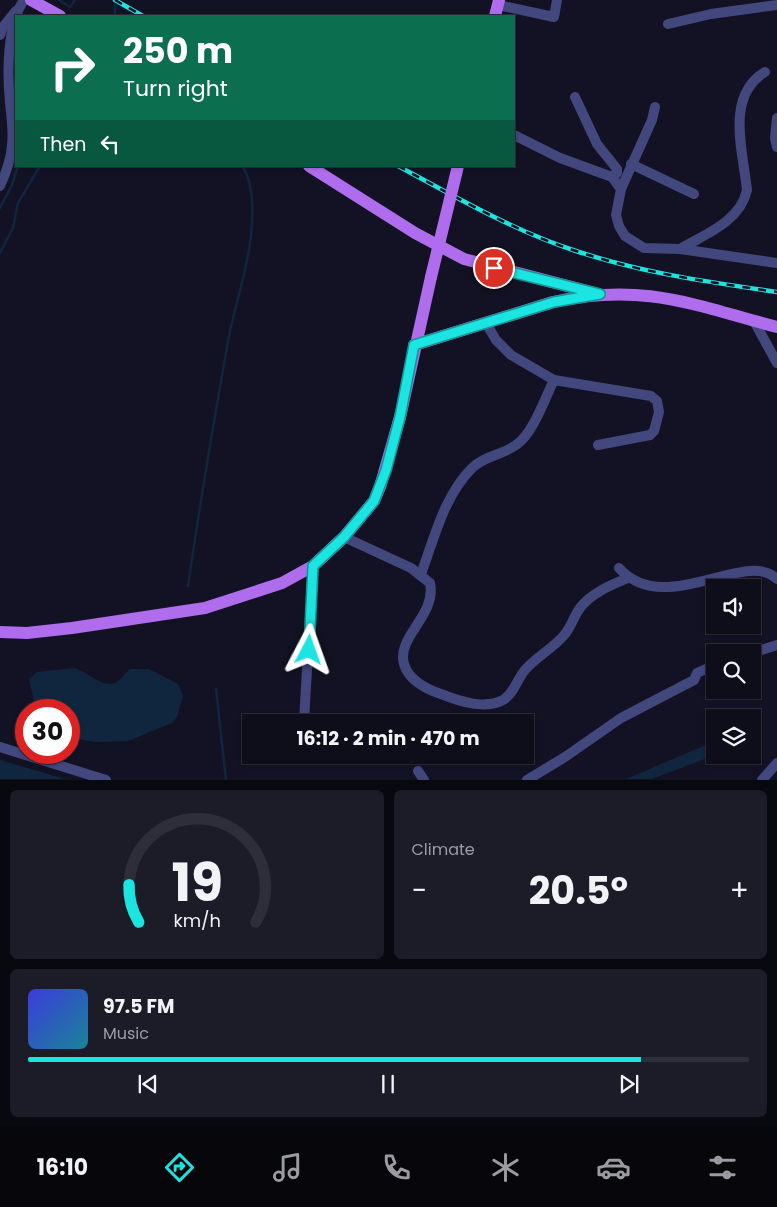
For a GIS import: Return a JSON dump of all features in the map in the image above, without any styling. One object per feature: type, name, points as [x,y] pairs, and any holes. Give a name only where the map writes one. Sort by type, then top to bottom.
[{"type":"main road","points":[[31,0],[58,15]]},
{"type":"main road","points":[[311,167],[415,233],[464,259],[600,294]]},
{"type":"main road","points":[[0,632],[64,629],[205,608],[282,583],[313,566],[344,537],[374,501],[380,487],[400,417],[414,345],[458,167]]},
{"type":"main road","points":[[414,345],[554,302],[600,294],[658,296],[715,308],[777,327]]},
{"type":"street","points":[[0,36],[3,26],[24,0]]},
{"type":"street","points":[[497,7],[554,17],[557,0]]},
{"type":"street","points":[[668,24],[711,14],[777,5]]},
{"type":"street","points":[[0,18],[16,11]]},
{"type":"street","points":[[15,15],[16,11]]},
{"type":"street","points":[[0,186],[10,162],[12,144],[9,78],[11,38],[15,16]]},
{"type":"street","points":[[680,249],[726,221],[741,206],[745,198],[747,190],[740,133],[740,111],[747,87],[754,78],[765,72]]},
{"type":"street","points":[[575,97],[597,144],[617,169],[617,173],[612,177]]},
{"type":"street","points":[[655,107],[652,120],[621,189],[616,215],[619,226],[625,236],[644,248],[680,249],[777,263]]},
{"type":"street","points":[[777,118],[775,138],[777,147]]},
{"type":"street","points":[[515,136],[560,158],[612,177],[621,189]]},
{"type":"street","points":[[632,164],[694,194]]},
{"type":"street","points":[[754,321],[777,363]]},
{"type":"street","points":[[486,323],[496,340],[511,356],[554,380],[636,392],[651,396],[657,401],[659,412],[654,431],[650,435],[598,444]]},
{"type":"street","points":[[421,574],[441,520],[462,479],[480,461],[516,445],[526,435],[554,380]]},
{"type":"street","points":[[344,537],[421,574],[430,583],[431,600],[407,642],[404,664],[410,675],[422,687],[466,703],[489,704],[504,700],[511,693],[524,671],[566,634],[581,606],[590,598],[628,578]]},
{"type":"street","points":[[304,714],[313,566]]},
{"type":"street","points":[[619,568],[628,578],[663,588],[750,571],[765,571],[777,579]]},
{"type":"street","points":[[761,650],[777,644]]},
{"type":"street","points":[[527,780],[621,718],[694,680],[698,673],[706,669]]},
{"type":"street","points":[[0,747],[106,780]]},
{"type":"street","points":[[762,780],[777,763]]},
{"type":"water","points":[[74,668],[99,681],[110,684],[117,682],[130,669],[149,669],[178,684],[183,696],[177,717],[172,723],[128,741],[96,742],[80,740],[80,699],[34,699],[29,679],[37,672]]},
{"type":"water","points":[[706,745],[706,758],[652,779],[626,779]]},
{"type":"water","points":[[0,760],[65,779],[0,779]]},
{"type":"waterway","points":[[59,0],[70,7],[75,0]]},
{"type":"waterway","points":[[115,0],[115,15]]},
{"type":"waterway","points":[[0,208],[11,187],[18,167]]},
{"type":"waterway","points":[[0,253],[13,228],[18,203],[39,167]]},
{"type":"waterway","points":[[188,586],[229,336],[251,236],[251,191],[243,167]]},
{"type":"waterway","points":[[216,689],[226,780]]},
{"type":"railway","points":[[115,0],[141,15]]},
{"type":"railway","points":[[400,167],[530,234],[576,251],[651,271],[777,292]]},
{"type":"route","points":[[309,650],[313,566],[344,537],[374,501],[386,470],[400,417],[414,345],[554,302],[600,294],[494,268]]}]
